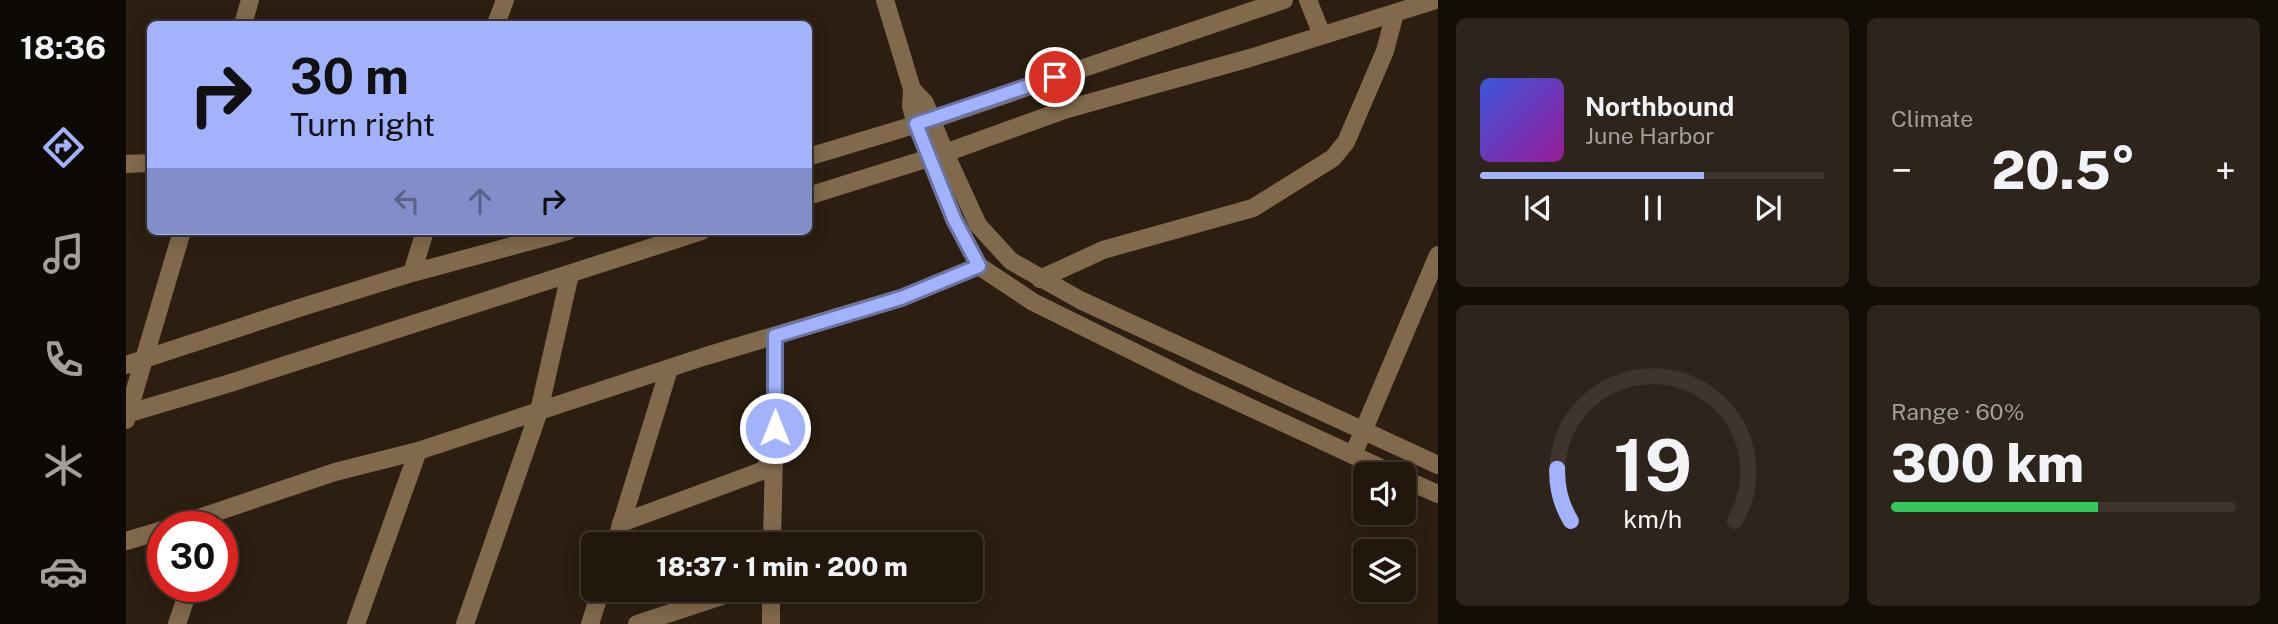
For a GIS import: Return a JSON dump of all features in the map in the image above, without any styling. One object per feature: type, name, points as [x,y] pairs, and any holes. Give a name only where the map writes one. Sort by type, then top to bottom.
[{"type":"street","points":[[244,21],[250,0]]},
{"type":"street","points":[[497,21],[505,0]]},
{"type":"street","points":[[885,0],[912,89],[911,106],[923,122],[936,155],[954,219],[979,266],[1033,302],[1193,381],[1368,462]]},
{"type":"street","points":[[812,156],[923,122],[1283,0]]},
{"type":"street","points":[[1308,0],[1322,35]]},
{"type":"street","points":[[812,195],[936,155],[1067,108],[1250,58],[1436,0]]},
{"type":"street","points":[[1040,279],[1103,250],[1253,208],[1333,158],[1346,142],[1385,51],[1395,13]]},
{"type":"street","points":[[936,155],[978,225],[1010,261],[1080,300],[1438,465]]},
{"type":"street","points":[[126,164],[147,163]]},
{"type":"street","points":[[127,415],[181,235]]},
{"type":"street","points":[[412,273],[424,235]]},
{"type":"street","points":[[126,365],[299,307],[553,235]]},
{"type":"street","points":[[127,415],[690,235]]},
{"type":"street","points":[[1353,455],[1438,256]]},
{"type":"street","points":[[235,511],[335,472],[418,451],[669,369],[901,298],[979,266]]},
{"type":"street","points":[[465,624],[539,411],[570,274]]},
{"type":"street","points":[[772,532],[775,336]]},
{"type":"street","points":[[618,532],[669,369]]},
{"type":"street","points":[[356,624],[418,451]]},
{"type":"street","points":[[621,523],[762,471],[775,451]]},
{"type":"street","points":[[1416,484],[1438,494]]},
{"type":"street","points":[[126,541],[147,535]]},
{"type":"street","points":[[177,624],[185,602]]},
{"type":"street","points":[[590,624],[597,602]]},
{"type":"street","points":[[637,624],[704,602]]},
{"type":"street","points":[[771,602],[771,624]]},
{"type":"route","points":[[775,428],[775,336],[901,298],[979,266],[954,219],[916,124],[1055,77]]}]
